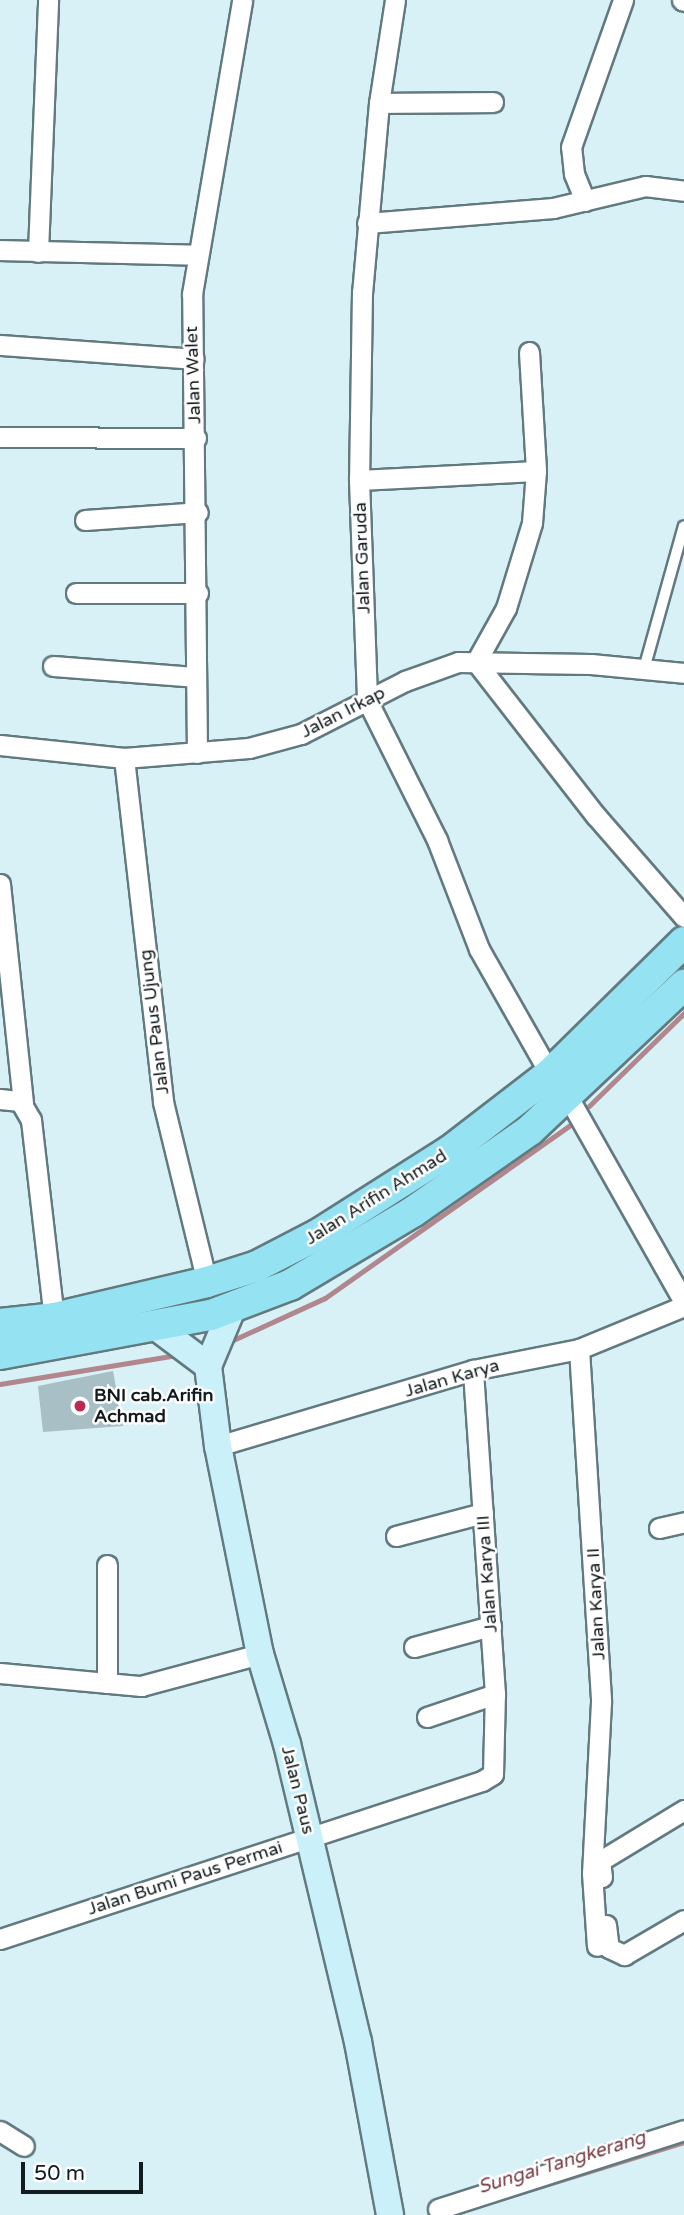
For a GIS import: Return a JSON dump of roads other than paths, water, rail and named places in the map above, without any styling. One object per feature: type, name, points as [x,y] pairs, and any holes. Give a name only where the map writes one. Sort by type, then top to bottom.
[{"type":"main road","name":"Jalan Arifin Ahmad","points":[[0,1324],[54,1318],[207,1282],[257,1266],[330,1227],[450,1151],[550,1074],[684,942]]},
{"type":"main road","name":"Jalan Arifin Ahmad","points":[[0,1354],[232,1309],[290,1285],[414,1211],[502,1151],[569,1097],[684,985]]},
{"type":"main road","name":"Jalan Paus","points":[[232,1309],[208,1366],[218,1446],[260,1654],[310,1836],[358,2042],[390,2215]]},
{"type":"main road","points":[[155,1326],[208,1366]]},
{"type":"street","points":[[38,252],[48,0]]},
{"type":"street","name":"Jalan Walet","points":[[197,753],[195,677],[198,512],[192,294],[242,0]]},
{"type":"street","name":"Jalan Garuda","points":[[395,0],[379,103],[367,223],[359,480],[367,700],[437,840],[479,949],[550,1074]]},
{"type":"street","points":[[585,201],[574,174],[570,147],[623,0]]},
{"type":"street","points":[[379,103],[493,102]]},
{"type":"street","points":[[367,223],[585,201],[645,186],[684,191]]},
{"type":"street","points":[[0,250],[198,255]]},
{"type":"street","points":[[0,345],[193,359]]},
{"type":"street","points":[[529,352],[536,471],[532,523],[520,572],[506,608],[476,662],[596,816],[684,917]]},
{"type":"street","points":[[0,437],[196,438]]},
{"type":"street","points":[[359,480],[536,471]]},
{"type":"street","points":[[85,520],[198,512]]},
{"type":"street","points":[[76,593],[198,593]]},
{"type":"street","name":"Jalan Irkap","points":[[0,745],[124,758],[197,753],[275,743],[445,665],[476,662],[684,673]]},
{"type":"street","points":[[53,666],[195,677]]},
{"type":"street","name":"Jalan Paus Ujung","points":[[124,758],[163,1102],[207,1282]]},
{"type":"street","points":[[0,884],[23,1104],[31,1119],[54,1318]]},
{"type":"street","name":"Jalan Karya","points":[[218,1446],[473,1370],[579,1349],[684,1304],[569,1097]]},
{"type":"street","points":[[0,1099],[23,1104]]},
{"type":"street","name":"Jalan Karya II","points":[[579,1349],[601,1702],[593,1859],[597,1946]]},
{"type":"street","name":"Jalan Karya III","points":[[473,1370],[495,1694],[495,1762],[490,1777]]},
{"type":"street","points":[[396,1536],[483,1513]]},
{"type":"street","points":[[659,1528],[684,1522]]},
{"type":"street","points":[[107,1565],[107,1683]]},
{"type":"street","points":[[414,1647],[491,1626]]},
{"type":"street","points":[[0,1673],[107,1683],[158,1684],[260,1654]]},
{"type":"street","points":[[427,1717],[495,1694]]},
{"type":"street","name":"Jalan Bumi Paus Permai","points":[[0,1939],[490,1777]]},
{"type":"street","points":[[684,1810],[600,1861],[607,1944],[614,1952],[628,1953],[684,1920]]},
{"type":"street","points":[[438,2209],[684,2130]]},
{"type":"street","points":[[0,2131],[24,2146]]},
{"type":"lane","points":[[644,669],[684,526]]},
{"type":"waterway","points":[[589,1106],[684,1013]]},
{"type":"waterway","points":[[231,1341],[325,1298],[569,1126]]},
{"type":"waterway","points":[[0,1384],[171,1356]]},
{"type":"waterway","name":"Sungai Tangkerang","points":[[493,2201],[684,2142]]},
{"type":"place","name":"BNI cab.Arifin Achmad","points":[[80,1406]]}]
